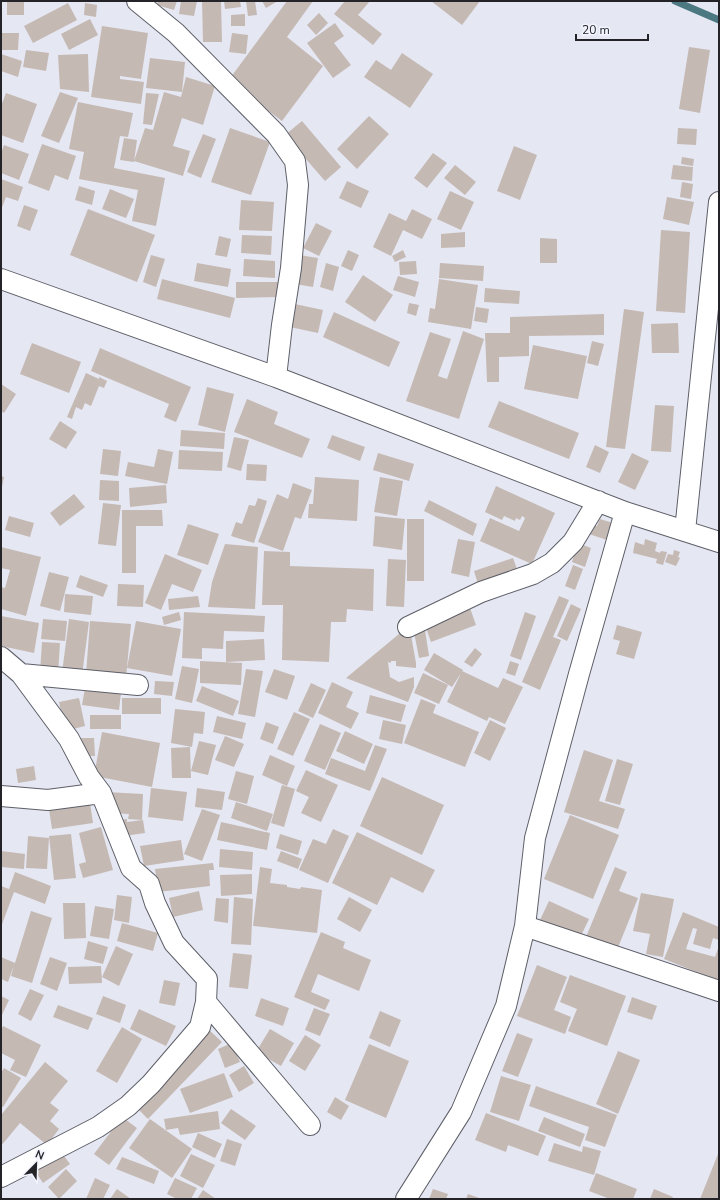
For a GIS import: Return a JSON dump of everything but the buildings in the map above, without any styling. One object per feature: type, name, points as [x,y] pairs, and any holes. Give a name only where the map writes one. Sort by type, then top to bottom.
[{"type":"street","points":[[137,1],[176,33],[276,134],[294,161],[298,185],[291,268],[276,377]]},
{"type":"street","points":[[685,531],[716,270],[719,202]]},
{"type":"street","points":[[2,280],[276,377],[625,512],[719,542]]},
{"type":"street","points":[[408,627],[481,592],[533,574],[552,563],[573,542],[598,501]]},
{"type":"street","points":[[406,1199],[461,1112],[506,1006],[525,926],[535,838],[579,674],[625,512]]},
{"type":"street","points":[[1,657],[21,674],[69,739],[89,776],[101,794],[131,868],[149,884],[155,903],[174,943],[207,979],[206,1002],[200,1027],[151,1084],[128,1106],[98,1127],[1,1177]]},
{"type":"street","points":[[21,674],[138,685]]},
{"type":"street","points":[[1,796],[48,800],[101,794]]},
{"type":"street","points":[[525,926],[719,991]]},
{"type":"street","points":[[206,1002],[310,1125]]},
{"type":"waterway","points":[[675,1],[719,20]]}]
